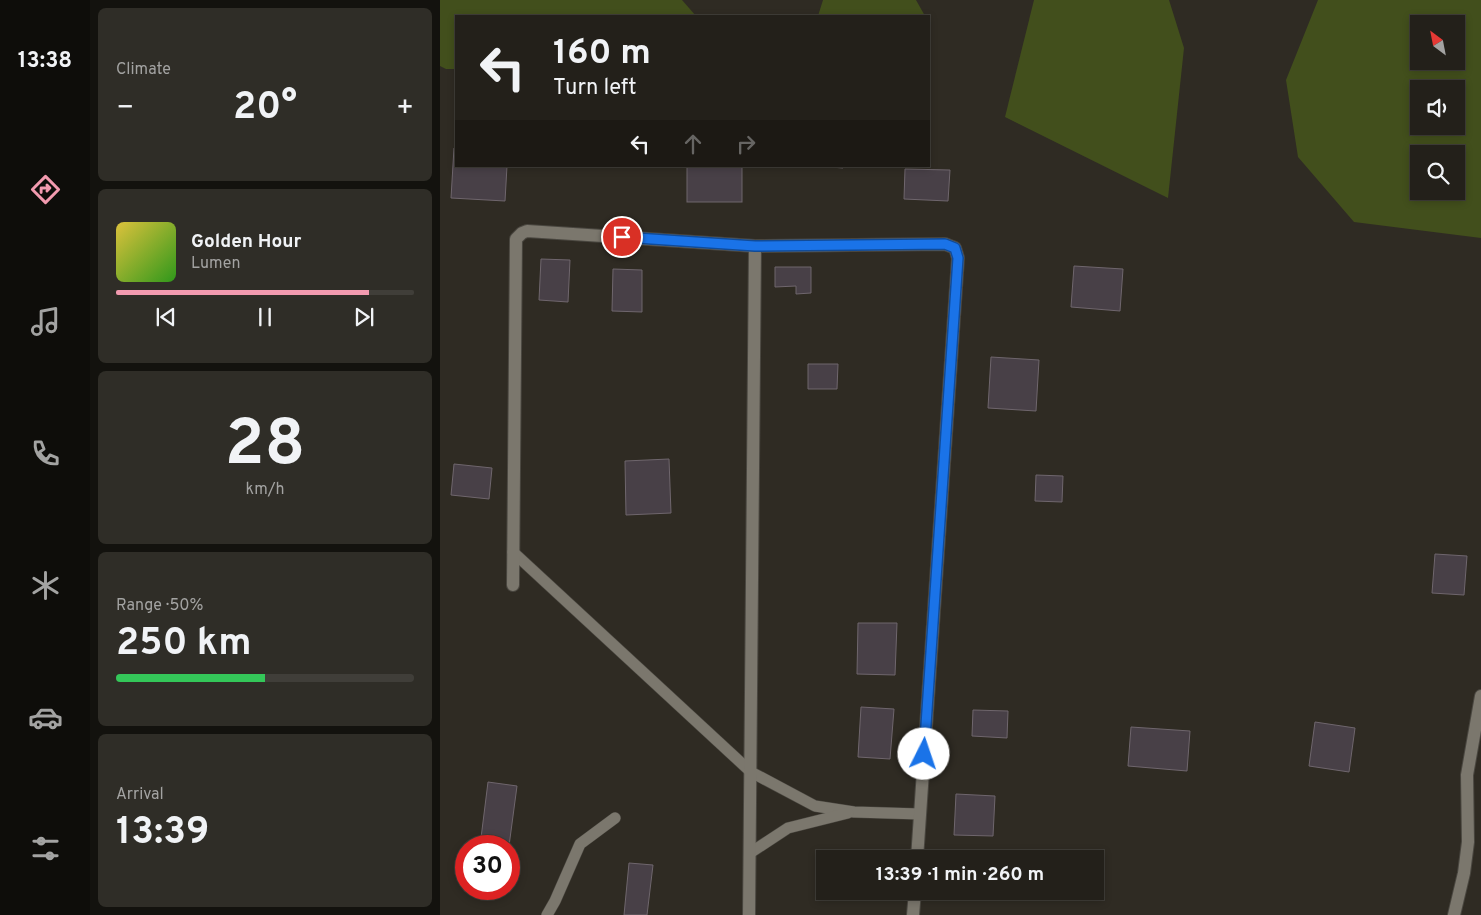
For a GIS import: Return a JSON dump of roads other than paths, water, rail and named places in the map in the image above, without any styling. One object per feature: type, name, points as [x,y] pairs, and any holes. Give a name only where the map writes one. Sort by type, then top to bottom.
[{"type":"street","points":[[513,585],[516,239],[522,233],[527,231],[755,246],[945,244],[955,248],[958,258],[918,850]]},
{"type":"street","points":[[749,915],[755,246]]},
{"type":"street","points":[[1454,915],[1464,873],[1468,842],[1467,775],[1481,696]]},
{"type":"street","points":[[913,915],[914,900]]},
{"type":"lane","points":[[513,552],[750,772],[815,806],[854,812],[920,814]]},
{"type":"lane","points":[[750,853],[788,828],[854,812]]},
{"type":"lane","points":[[547,915],[580,844],[614,818]]}]
